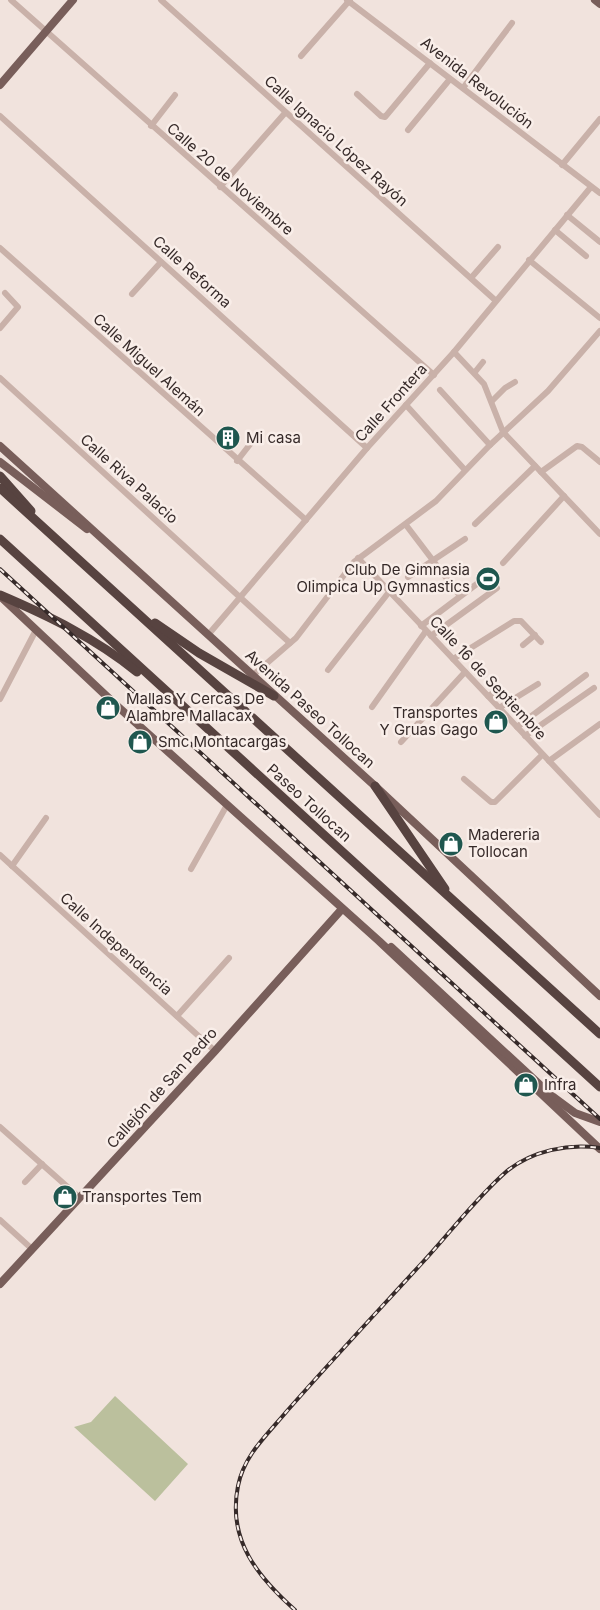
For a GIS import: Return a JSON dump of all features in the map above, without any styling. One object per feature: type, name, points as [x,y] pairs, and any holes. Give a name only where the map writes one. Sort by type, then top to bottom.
[{"type":"highway","points":[[0,476],[51,534]]},
{"type":"highway","name":"Paseo Tollocan","points":[[0,488],[600,1034]]},
{"type":"highway","name":"Paseo Tollocan","points":[[0,539],[600,1087]]},
{"type":"highway","points":[[0,596],[54,618],[97,642],[115,654],[183,712],[205,727]]},
{"type":"highway","points":[[136,611],[199,653],[274,696]]},
{"type":"highway","points":[[375,786],[454,902]]},
{"type":"highway","points":[[586,1074],[600,1091]]},
{"type":"main road","points":[[0,85],[73,0]]},
{"type":"main road","points":[[595,0],[600,4]]},
{"type":"main road","name":"Avenida Paseo Tollocan","points":[[0,446],[375,786],[600,996]]},
{"type":"main road","points":[[0,462],[74,521],[98,534]]},
{"type":"main road","points":[[0,596],[352,917],[600,1149]]},
{"type":"main road","name":"Callejón de San Pedro","points":[[0,1284],[215,1051],[342,909]]},
{"type":"main road","points":[[352,917],[393,948],[552,1096],[575,1113],[600,1122]]},
{"type":"street","name":"Calle 20 de Noviembre","points":[[11,0],[434,375]]},
{"type":"street","name":"Calle Ignacio López Rayón","points":[[161,0],[495,300]]},
{"type":"street","points":[[301,56],[349,0]]},
{"type":"street","name":"Avenida Revolución","points":[[349,0],[600,193]]},
{"type":"street","points":[[463,88],[512,23]]},
{"type":"street","points":[[357,94],[380,116],[385,116],[430,63]]},
{"type":"street","points":[[408,130],[450,79]]},
{"type":"street","points":[[151,126],[175,95]]},
{"type":"street","points":[[220,187],[285,113]]},
{"type":"street","name":"Calle Reforma","points":[[0,116],[367,448]]},
{"type":"street","points":[[562,165],[600,119]]},
{"type":"street","name":"Calle Frontera","points":[[208,635],[367,448],[454,352],[495,300],[591,187]]},
{"type":"street","points":[[567,215],[600,242]]},
{"type":"street","points":[[555,230],[586,256]]},
{"type":"street","points":[[471,278],[498,247]]},
{"type":"street","name":"Calle Miguel Alemán","points":[[0,248],[236,460],[306,520]]},
{"type":"street","points":[[529,260],[600,318]]},
{"type":"street","points":[[132,294],[161,262]]},
{"type":"street","points":[[0,328],[18,307],[4,293]]},
{"type":"street","points":[[252,676],[290,643],[358,558],[406,525],[436,501],[490,444],[543,396],[600,331]]},
{"type":"street","points":[[454,352],[475,372],[484,384],[503,432],[600,534]]},
{"type":"street","points":[[475,372],[483,362]]},
{"type":"street","name":"Calle Riva Palacio","points":[[0,378],[290,643]]},
{"type":"street","points":[[492,401],[515,382]]},
{"type":"street","points":[[440,390],[490,444]]},
{"type":"street","points":[[406,405],[465,470]]},
{"type":"street","points":[[236,460],[258,434]]},
{"type":"street","points":[[542,472],[577,446],[585,449],[600,462]]},
{"type":"street","points":[[475,524],[535,466]]},
{"type":"street","points":[[503,563],[564,496]]},
{"type":"street","points":[[406,525],[460,596]]},
{"type":"street","points":[[408,577],[466,538]]},
{"type":"street","name":"Calle 16 de Septiembre","points":[[358,558],[600,815]]},
{"type":"street","points":[[372,707],[426,631],[460,596],[490,574]]},
{"type":"street","points":[[426,631],[497,588]]},
{"type":"street","points":[[328,670],[389,592]]},
{"type":"street","points":[[453,659],[514,621],[521,621],[541,642]]},
{"type":"street","points":[[0,699],[36,630]]},
{"type":"street","points":[[523,646],[535,635]]},
{"type":"street","points":[[401,742],[464,672]]},
{"type":"street","points":[[517,727],[586,675]]},
{"type":"street","points":[[499,708],[538,684]]},
{"type":"street","points":[[526,736],[594,688]]},
{"type":"street","points":[[488,696],[500,689]]},
{"type":"street","points":[[549,761],[600,724]]},
{"type":"street","points":[[464,779],[490,802],[495,802],[542,754]]},
{"type":"street","points":[[191,869],[227,805]]},
{"type":"street","points":[[12,866],[46,818]]},
{"type":"street","name":"Calle Independencia","points":[[0,856],[215,1051]]},
{"type":"street","points":[[177,1016],[229,958]]},
{"type":"street","points":[[0,1127],[80,1198]]},
{"type":"street","points":[[25,1182],[42,1164]]},
{"type":"street","points":[[0,1220],[32,1249]]},
{"type":"green space","points":[[115,1396],[188,1464],[155,1501],[74,1427],[91,1422]]},
{"type":"railway","points":[[0,569],[600,1119]]},
{"type":"railway","points":[[295,1610],[258,1571],[248,1556],[241,1540],[237,1524],[238,1486],[245,1465],[251,1455],[264,1437],[320,1374],[474,1204],[507,1171],[528,1158],[551,1150],[575,1147],[600,1148]]},
{"type":"place","name":"Mi casa","points":[[228,438]]},
{"type":"place","name":"Club De Gimnasia Olimpica Up Gymnastics","points":[[488,579]]},
{"type":"place","name":"Mallas Y Cercas De Alambre Mallacax","points":[[108,708]]},
{"type":"place","name":"Transportes Y Gruas Gago","points":[[496,722]]},
{"type":"place","name":"Smc Montacargas","points":[[140,742]]},
{"type":"place","name":"Madereria Tollocan","points":[[451,844]]},
{"type":"place","name":"Infra","points":[[526,1085]]},
{"type":"place","name":"Transportes Tem","points":[[65,1197]]}]
